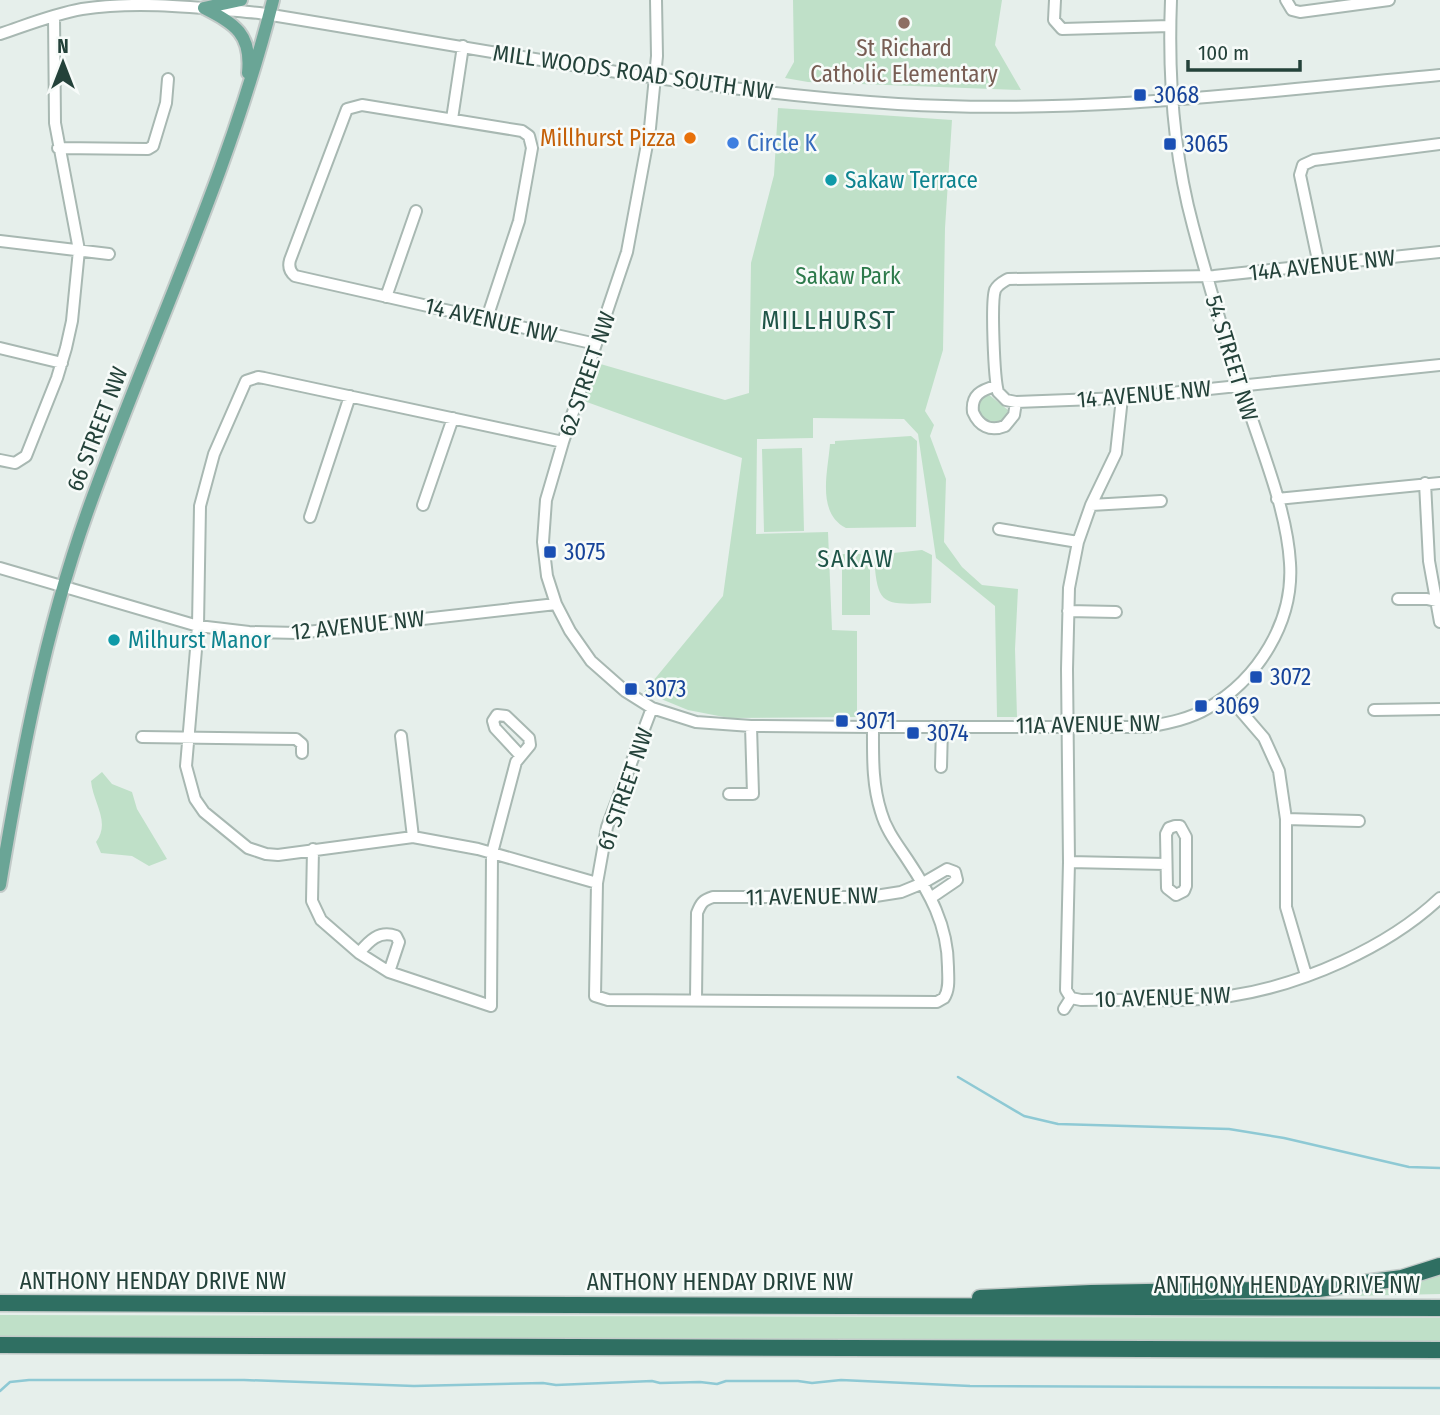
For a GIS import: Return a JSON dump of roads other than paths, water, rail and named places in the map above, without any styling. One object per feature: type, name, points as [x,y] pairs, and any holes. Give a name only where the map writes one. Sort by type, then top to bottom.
[{"type":"highway","points":[[914,1306],[1000,1296],[1318,1289],[1402,1278],[1440,1266]]},
{"type":"highway","points":[[1259,1307],[1293,1301],[1440,1298]]},
{"type":"highway","name":"ANTHONY HENDAY DRIVE NW","points":[[0,1303],[1440,1308]]},
{"type":"highway","points":[[0,1346],[1440,1350]]},
{"type":"highway","points":[[1347,1350],[1440,1357]]},
{"type":"main road","points":[[204,8],[241,0]]},
{"type":"main road","name":"66 STREET NW","points":[[0,885],[23,749],[64,587],[86,515],[214,183],[243,102],[273,0]]},
{"type":"main road","points":[[204,8],[231,23],[244,39],[249,60],[243,102]]},
{"type":"street","name":"62 STREET NW","points":[[652,708],[625,691],[591,662],[570,631],[556,604],[547,576],[542,542],[546,500],[563,442],[628,251],[649,139],[657,42],[656,0]]},
{"type":"street","points":[[1055,0],[1053,13],[1058,26],[1067,30],[1170,26]]},
{"type":"street","name":"54 STREET NW","points":[[1171,0],[1171,100],[1183,186],[1240,386],[1277,499],[1290,563],[1283,619],[1269,649],[1252,671],[1227,695]]},
{"type":"street","points":[[1287,4],[1296,11],[1306,12],[1389,0]]},
{"type":"street","name":"MILL WOODS ROAD SOUTH NW","points":[[0,34],[83,9],[128,4],[204,8],[269,15],[655,78],[789,95],[898,104],[1067,105],[1171,100],[1440,75]]},
{"type":"street","points":[[0,460],[15,463],[21,461],[28,451],[62,363],[72,321],[79,250],[55,123],[54,16]]},
{"type":"street","points":[[463,46],[452,119],[522,131],[529,136],[531,148],[519,221],[487,318]]},
{"type":"street","points":[[58,148],[148,149],[153,146],[166,103],[168,79]]},
{"type":"street","name":"14 AVENUE NW","points":[[452,119],[362,105],[350,107],[344,112],[290,260],[290,270],[295,276],[596,344]]},
{"type":"street","points":[[1319,265],[1301,180],[1303,165],[1314,160],[1440,144]]},
{"type":"street","points":[[386,297],[416,211]]},
{"type":"street","points":[[0,241],[109,254]]},
{"type":"street","name":"14A AVENUE NW","points":[[996,386],[995,292],[997,286],[1008,279],[1207,276],[1440,252]]},
{"type":"street","points":[[0,348],[62,363]]},
{"type":"street","name":"14 AVENUE NW","points":[[1012,402],[1122,398],[1440,365]]},
{"type":"street","points":[[563,442],[264,377],[251,378],[241,388],[194,506],[198,626],[186,766],[195,799],[204,813],[248,848],[260,852],[278,855],[413,837],[492,853],[597,883]]},
{"type":"street","points":[[996,386],[999,394],[1012,402],[1014,415],[1005,426],[994,429],[984,426],[973,412],[974,399],[983,390],[996,386]]},
{"type":"street","points":[[310,517],[350,396]]},
{"type":"street","points":[[1064,1009],[1071,998],[1066,990],[1069,588],[1078,542],[1091,505],[1116,453],[1122,398]]},
{"type":"street","points":[[423,505],[453,418]]},
{"type":"street","points":[[1425,483],[1428,546],[1440,622]]},
{"type":"street","points":[[1277,499],[1440,483]]},
{"type":"street","points":[[1091,505],[1161,501]]},
{"type":"street","points":[[999,529],[1078,542]]},
{"type":"street","name":"12 AVENUE NW","points":[[0,568],[198,626],[262,632],[298,633],[556,604]]},
{"type":"street","points":[[1398,599],[1438,602]]},
{"type":"street","points":[[1068,611],[1116,612]]},
{"type":"street","points":[[1227,695],[1264,738],[1279,771],[1286,819],[1286,907],[1306,975]]},
{"type":"street","name":"11A AVENUE NW","points":[[652,708],[696,722],[751,726],[1147,727],[1193,715],[1227,695]]},
{"type":"street","name":"61 STREET NW","points":[[652,708],[607,827],[597,883],[595,996],[608,1000],[696,999]]},
{"type":"street","points":[[1374,710],[1440,709]]},
{"type":"street","points":[[729,794],[753,794],[751,726]]},
{"type":"street","points":[[696,999],[937,1002],[944,998],[948,989],[946,941],[932,897],[888,830],[880,811],[873,781],[873,727]]},
{"type":"street","points":[[941,767],[942,727]]},
{"type":"street","points":[[401,736],[413,837]]},
{"type":"street","points":[[142,737],[296,739],[302,744],[302,753]]},
{"type":"street","points":[[313,849],[312,901],[321,920],[359,953],[389,972],[492,1006],[492,853],[520,755]]},
{"type":"street","points":[[1286,819],[1359,821]]},
{"type":"street","points":[[1172,826],[1180,826],[1186,837],[1186,886],[1181,893],[1172,894],[1167,887],[1166,864],[1167,834],[1172,826]]},
{"type":"street","points":[[1069,863],[1166,864]]},
{"type":"street","name":"11 AVENUE NW","points":[[696,999],[696,913],[701,903],[713,897],[869,897],[901,892],[947,869],[955,872],[957,880],[932,897]]},
{"type":"street","name":"10 AVENUE NW","points":[[1071,998],[1219,997],[1263,989],[1306,975],[1377,944],[1440,898]]},
{"type":"street","points":[[359,953],[373,937],[387,933],[396,936],[399,942],[389,972]]},
{"type":"waterway","points":[[958,1077],[1024,1116],[1058,1124],[1229,1129],[1284,1138],[1409,1167],[1440,1168]]},
{"type":"waterway","points":[[0,1391],[10,1382],[29,1380],[244,1380],[414,1386],[652,1381],[717,1384],[726,1381],[812,1383],[841,1380],[970,1386],[1440,1388]]},
{"type":"place","name":"St Richard Catholic Elementary","points":[[904,23]]},
{"type":"place","name":"3068","points":[[1140,95]]},
{"type":"place","name":"Millhurst Pizza","points":[[690,138]]},
{"type":"place","name":"Circle K","points":[[733,143]]},
{"type":"place","name":"3065","points":[[1170,144]]},
{"type":"place","name":"Sakaw Terrace","points":[[831,180]]},
{"type":"place","name":"3075","points":[[550,552]]},
{"type":"place","name":"Milhurst Manor","points":[[114,640]]},
{"type":"place","name":"3072","points":[[1256,677]]},
{"type":"place","name":"3073","points":[[631,689]]},
{"type":"place","name":"3069","points":[[1201,706]]},
{"type":"place","name":"3071","points":[[842,721]]},
{"type":"place","name":"3074","points":[[913,733]]},
{"type":"district","name":"MILLHURST","points":[[829,320]]},
{"type":"district","name":"SAKAW","points":[[856,559]]},
{"type":"park label","name":"Sakaw Park","points":[[848,276]]}]
